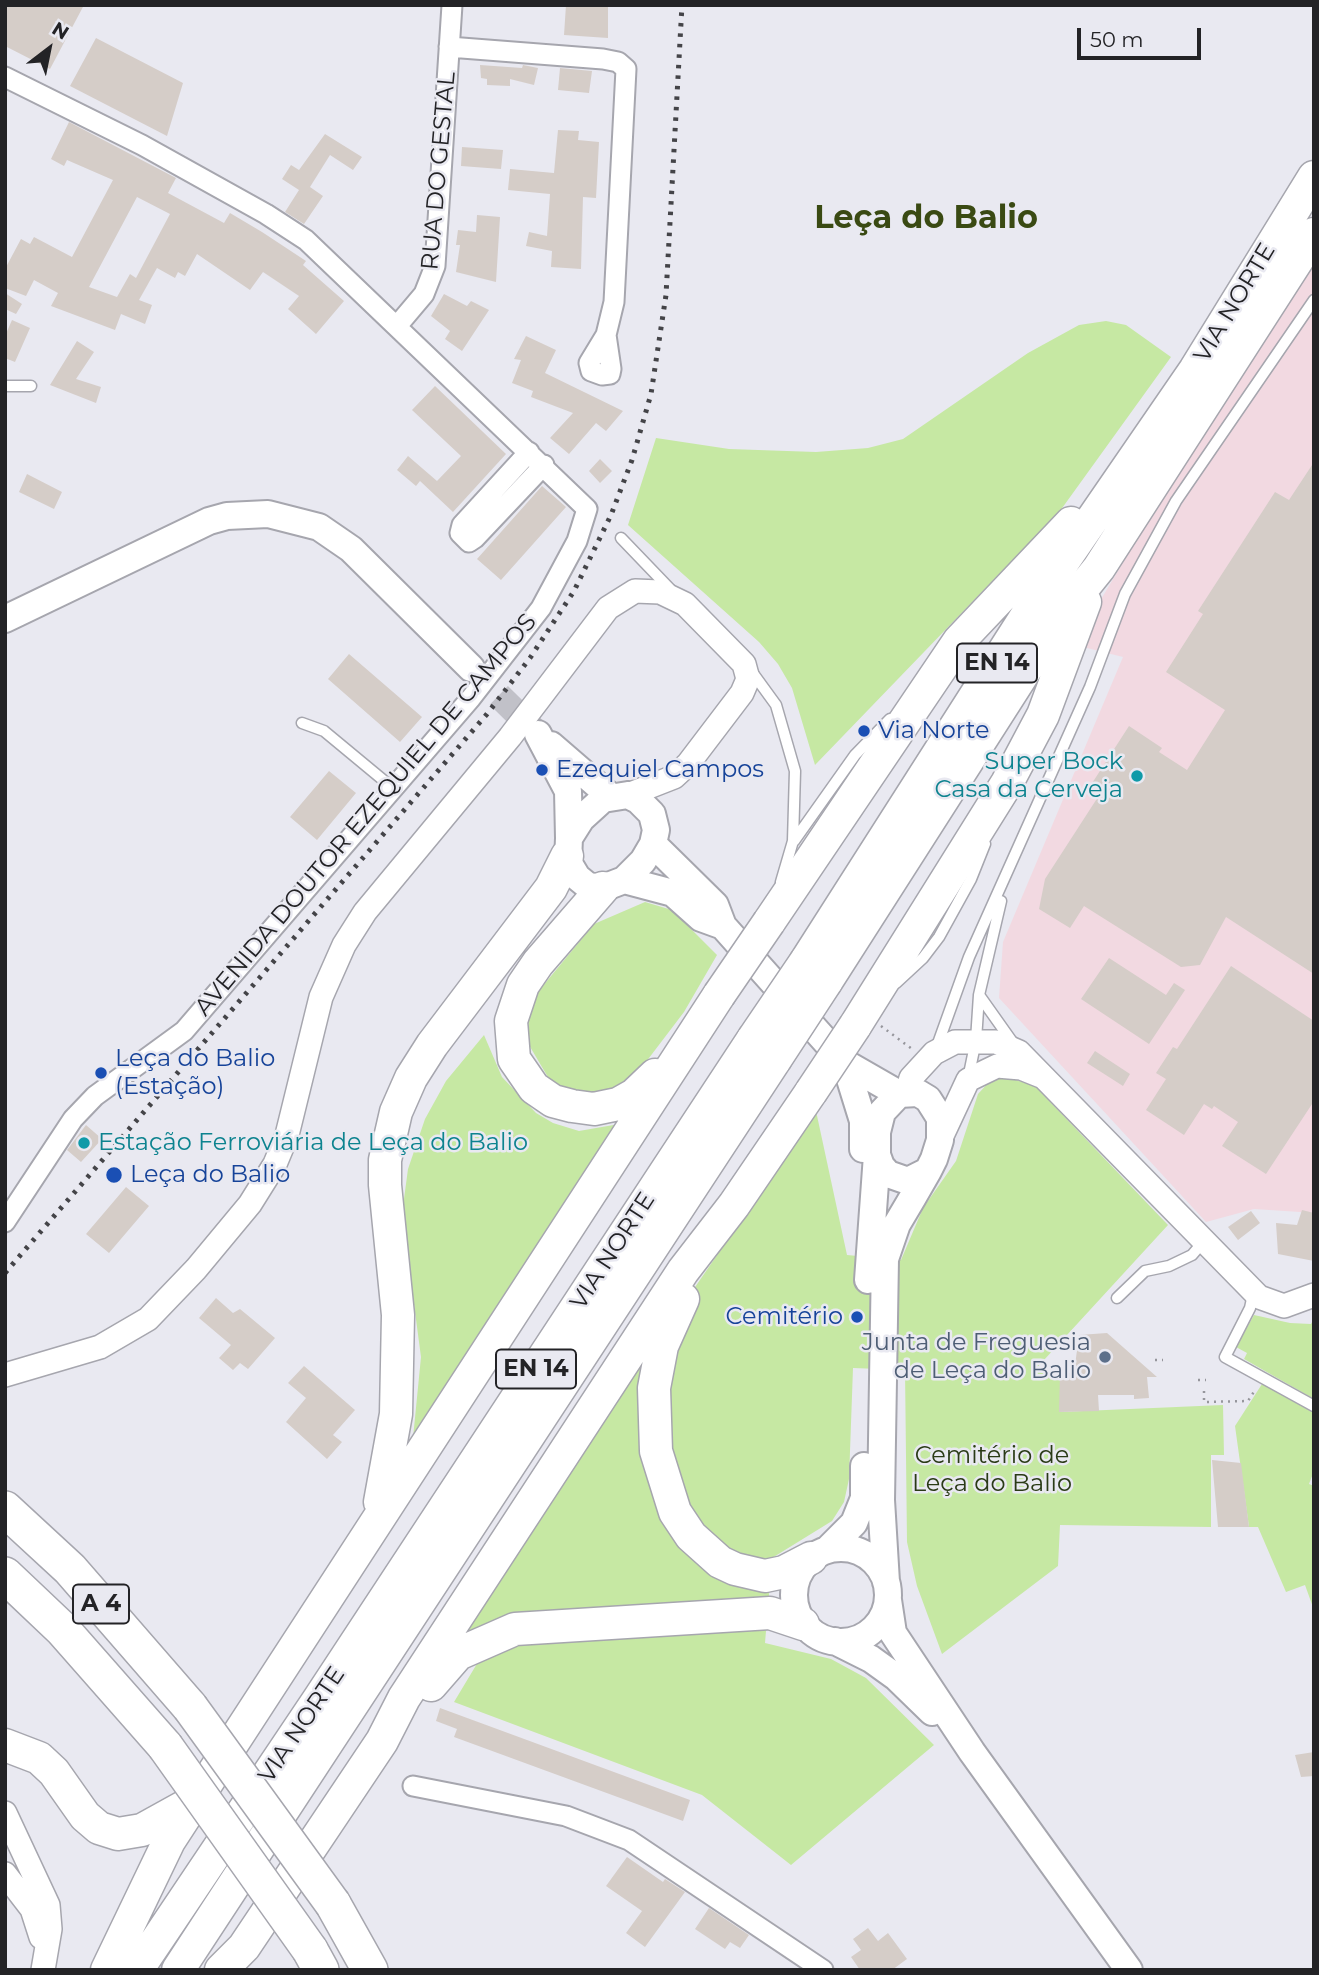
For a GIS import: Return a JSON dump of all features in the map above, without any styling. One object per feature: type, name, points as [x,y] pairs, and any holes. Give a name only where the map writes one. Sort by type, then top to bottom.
[{"type":"highway","name":"VIA NORTE","points":[[816,971],[1034,604],[1195,370],[1314,177]]},
{"type":"highway","name":"VIA NORTE","points":[[137,1970],[816,971],[1058,619],[1099,568],[1314,234]]},
{"type":"highway","points":[[107,1970],[169,1841],[194,1802],[719,995],[959,641],[1071,523],[1126,443],[1195,370]]},
{"type":"highway","points":[[221,1970],[244,1947],[382,1741],[404,1698],[683,1271],[734,1205],[861,1021],[1027,746],[1043,715],[1099,568]]},
{"type":"highway","points":[[378,1516],[396,1414],[398,1315],[385,1185],[386,1160],[396,1112],[411,1078],[432,1045],[551,888],[568,847]]},
{"type":"highway","points":[[613,884],[538,963],[523,985],[512,1021],[511,1042],[514,1059],[534,1088],[553,1101],[572,1106],[594,1109],[618,1104],[648,1084],[701,1013],[719,995]]},
{"type":"highway","name":"VIA NORTE","points":[[178,1970],[764,1049]]},
{"type":"highway","points":[[734,1205],[692,1278],[662,1346],[654,1388],[656,1451],[675,1512],[691,1536],[720,1562],[765,1576],[784,1572],[819,1554]]},
{"type":"highway","name":"A 4","points":[[5,1509],[70,1569],[190,1707],[333,1904],[370,1970]]},
{"type":"highway","name":"A 4","points":[[5,1574],[62,1629],[165,1746],[316,1960]]},
{"type":"highway","points":[[382,1741],[458,1654],[515,1629],[770,1613],[803,1624]]},
{"type":"highway","points":[[5,1745],[39,1758],[54,1772],[85,1816],[100,1828],[118,1834],[142,1830],[194,1802]]},
{"type":"main road","points":[[5,619],[198,526],[227,516],[268,514],[319,527],[351,549],[471,668]]},
{"type":"main road","points":[[723,926],[701,918],[673,893],[613,884],[589,886],[576,877],[568,847],[568,791],[538,734],[619,796],[647,806],[654,832],[715,905],[723,926],[864,1091],[881,1166],[898,1180],[908,1181],[928,1171]]},
{"type":"main road","points":[[568,847],[587,813],[619,796]]},
{"type":"main road","points":[[613,884],[643,861],[654,832]]},
{"type":"main road","points":[[847,1070],[903,1093],[928,1099],[940,1118],[940,1140],[928,1171],[897,1223],[885,1259],[881,1500],[887,1591],[893,1633],[972,1752],[1129,1970]]},
{"type":"main road","points":[[847,1070],[863,1121],[859,1258],[866,1301]]},
{"type":"main road","points":[[903,1093],[882,1112],[877,1143],[866,1301],[863,1498],[854,1522],[799,1572],[794,1589],[795,1608],[803,1624],[818,1636],[871,1659],[896,1677],[972,1752]]},
{"type":"main road","points":[[819,1554],[846,1548],[863,1554],[878,1566],[887,1591],[882,1618],[870,1632],[854,1640],[835,1642]]},
{"type":"street","name":"RUA DO GESTAL","points":[[397,326],[424,294],[435,266],[452,5]]},
{"type":"street","points":[[449,47],[603,58],[618,62],[626,69],[614,302],[606,335]]},
{"type":"street","points":[[5,77],[142,145],[266,214],[306,240],[397,326]]},
{"type":"street","name":"AVENIDA DOUTOR EZEQUIEL DE CAMPOS","points":[[5,1222],[73,1119],[95,1096],[184,1031],[395,790],[541,608],[577,541],[587,509],[397,326]]},
{"type":"street","points":[[5,1375],[100,1347],[148,1319],[188,1277],[250,1204],[275,1164],[287,1135],[321,997],[344,945],[365,912],[510,737],[608,608],[627,594],[648,590],[669,594],[685,604],[744,664],[748,671],[747,686],[688,764],[674,777],[619,796]]},
{"type":"street","points":[[654,832],[674,777]]},
{"type":"street","points":[[903,1093],[911,1078],[930,1057],[955,1042],[996,1042],[1019,1052],[1253,1291],[1266,1301],[1284,1306],[1314,1295]]},
{"type":"street","points":[[940,1140],[968,1080],[997,1066],[1021,1068],[1047,1079]]},
{"type":"street","points":[[413,1786],[566,1816],[629,1840],[823,1970]]},
{"type":"street","points":[[5,1813],[48,1905],[50,1929],[44,1965]]},
{"type":"street","points":[[5,1874],[32,1909],[42,1938],[44,1965]]},
{"type":"lane","points":[[930,1057],[969,957],[1005,884],[1090,687],[1125,594],[1141,563],[1235,411],[1314,300]]},
{"type":"lane","points":[[5,386],[31,386]]},
{"type":"lane","points":[[621,538],[685,604]]},
{"type":"lane","points":[[793,841],[855,755],[959,641]]},
{"type":"lane","points":[[744,664],[776,705],[785,728],[796,781],[793,841],[769,922]]},
{"type":"lane","points":[[302,723],[324,731],[395,790]]},
{"type":"lane","points":[[968,1080],[976,1040],[979,995],[1005,884]]},
{"type":"lane","points":[[979,995],[1019,1052]]},
{"type":"lane","points":[[1117,1298],[1145,1271],[1169,1266],[1192,1255],[1205,1241]]},
{"type":"lane","points":[[1253,1291],[1250,1308],[1225,1357],[1314,1406]]},
{"type":"path","points":[[861,1021],[900,1038],[930,1057]]},
{"type":"path","points":[[1155,1360],[1163,1360]]},
{"type":"path","points":[[1204,1391],[1204,1402],[1248,1401],[1262,1378]]},
{"type":"path","points":[[1198,1380],[1206,1380]]},
{"type":"shaded area","points":[[1314,255],[1314,1217],[1300,1212],[1254,1209],[1206,1222],[999,998],[1003,942],[1123,657],[1083,647],[1097,606],[1227,388]]},
{"type":"green space","points":[[1106,321],[1126,325],[1171,357],[1060,511],[815,765],[792,688],[778,664],[759,642],[628,525],[656,438],[729,449],[816,452],[868,448],[903,439],[1028,353],[1079,325]]},
{"type":"green space","points":[[645,902],[672,910],[717,955],[684,1012],[633,1079],[618,1089],[593,1095],[570,1092],[552,1084],[529,1045],[528,1018],[537,993],[594,924]]},
{"type":"green space","points":[[484,1035],[502,1077],[536,1113],[553,1123],[579,1131],[625,1123],[413,1438],[421,1357],[402,1214],[408,1169],[425,1119],[446,1081]]},
{"type":"green space","name":"Cemitério de Leça do Balio","points":[[1006,1077],[1035,1086],[1168,1225],[1033,1372],[1060,1373],[1060,1412],[1223,1405],[1224,1455],[1211,1455],[1211,1527],[1060,1525],[1058,1566],[942,1654],[917,1586],[907,1542],[905,1370],[853,1368],[849,1479],[844,1502],[832,1521],[772,1558],[765,1643],[831,1659],[866,1678],[934,1745],[791,1865],[702,1795],[454,1702],[502,1622],[454,1638],[816,1111],[847,1255],[901,1260],[923,1208],[956,1161],[978,1094],[989,1082]]},
{"type":"green space","points":[[1254,1315],[1290,1323],[1311,1324],[1314,1318],[1314,1399],[1244,1359],[1247,1353],[1236,1347]]},
{"type":"green space","points":[[1262,1384],[1314,1413],[1314,1471],[1309,1484],[1314,1486],[1314,1610],[1305,1585],[1286,1592],[1258,1527],[1249,1527],[1235,1426]]},
{"type":"building","points":[[5,5],[84,5],[50,69],[5,46]]},
{"type":"building","points":[[566,5],[608,5],[608,38],[564,35]]},
{"type":"building","points":[[96,38],[183,83],[167,136],[70,86]]},
{"type":"building","points":[[480,65],[522,68],[523,65],[538,68],[534,85],[510,79],[510,86],[487,85],[487,79],[481,78]]},
{"type":"building","points":[[560,68],[592,71],[589,93],[558,90]]},
{"type":"building","points":[[69,122],[176,178],[168,193],[224,223],[230,213],[262,232],[306,261],[303,265],[344,301],[316,334],[288,309],[299,296],[263,272],[250,290],[197,254],[185,276],[178,272],[175,278],[157,268],[139,300],[152,305],[145,324],[121,314],[115,330],[51,306],[58,293],[34,280],[26,296],[5,288],[5,269],[21,239],[30,244],[34,237],[72,257],[113,180],[67,160],[64,166],[51,159]],"holes":[[[137,197],[170,214],[136,278],[130,274],[117,297],[89,287]]]},
{"type":"building","points":[[558,130],[579,131],[578,140],[599,142],[596,198],[583,197],[581,269],[551,267],[552,251],[526,246],[529,232],[547,236],[550,194],[508,190],[510,169],[554,173]]},
{"type":"building","points":[[325,134],[362,157],[353,170],[330,155],[310,187],[323,196],[304,224],[285,212],[299,190],[282,179],[291,165],[299,170]]},
{"type":"building","points":[[462,147],[503,150],[501,169],[461,166]]},
{"type":"building","points":[[477,215],[500,217],[496,282],[456,272],[460,245],[456,245],[458,230],[476,232]]},
{"type":"building","points":[[5,293],[22,304],[16,314],[5,309]]},
{"type":"building","points":[[444,294],[467,306],[471,301],[489,310],[462,351],[445,339],[450,331],[431,316]]},
{"type":"building","points":[[12,320],[30,328],[15,362],[5,358],[5,336]]},
{"type":"building","points":[[526,336],[556,350],[545,373],[623,411],[606,431],[596,423],[569,454],[550,438],[573,413],[531,397],[533,391],[512,383],[521,360],[514,359]]},
{"type":"building","points":[[77,341],[94,352],[76,379],[101,387],[96,403],[50,385]]},
{"type":"building","points":[[435,386],[506,454],[453,512],[420,481],[416,486],[397,470],[408,456],[437,481],[461,456],[412,410]]},
{"type":"building","points":[[600,459],[612,471],[600,483],[589,471]]},
{"type":"building","points":[[1314,462],[1314,974],[1226,917],[1200,965],[1181,967],[1084,906],[1070,928],[1039,909],[1045,879],[1098,797],[1087,791],[1129,726],[1162,748],[1159,752],[1187,770],[1225,710],[1166,672],[1203,614],[1198,611],[1275,492],[1289,500]]},
{"type":"building","points":[[27,474],[62,492],[54,509],[19,492]]},
{"type":"building","points":[[542,486],[566,507],[501,580],[477,559]]},
{"type":"building","points":[[349,654],[422,717],[400,742],[328,679]]},
{"type":"building","points":[[329,771],[356,793],[317,840],[290,817]]},
{"type":"building","points":[[1109,958],[1166,995],[1174,983],[1185,990],[1149,1044],[1081,999]]},
{"type":"building","points":[[1231,966],[1314,1021],[1314,1101],[1266,1174],[1222,1146],[1238,1122],[1214,1106],[1212,1109],[1204,1104],[1184,1135],[1146,1110],[1166,1079],[1156,1073],[1173,1047],[1177,1049]]},
{"type":"building","points":[[1095,1051],[1130,1074],[1123,1086],[1087,1063]]},
{"type":"building","name":"Estação Ferroviária de Leça do Balio","points":[[86,1125],[102,1139],[81,1162],[67,1150]]},
{"type":"building","points":[[126,1187],[149,1206],[109,1253],[86,1234]]},
{"type":"building","points":[[1302,1210],[1314,1213],[1314,1261],[1278,1254],[1276,1223],[1297,1225]]},
{"type":"building","points":[[1251,1211],[1260,1223],[1238,1240],[1228,1227]]},
{"type":"building","points":[[216,1298],[233,1313],[240,1309],[275,1338],[248,1369],[240,1363],[233,1370],[219,1358],[231,1345],[199,1318]]},
{"type":"building","name":"Junta de Freguesia de Leça do Balio","points":[[1107,1333],[1157,1377],[1147,1377],[1149,1398],[1134,1399],[1134,1395],[1098,1395],[1099,1411],[1059,1412],[1060,1373],[1074,1373],[1079,1335]]},
{"type":"building","points":[[304,1366],[355,1410],[333,1435],[342,1442],[327,1459],[286,1422],[306,1398],[288,1383]]},
{"type":"building","points":[[1212,1460],[1241,1463],[1249,1527],[1218,1527]]},
{"type":"building","points":[[440,1708],[690,1800],[683,1821],[454,1737],[457,1729],[436,1721]]},
{"type":"building","points":[[1314,1752],[1314,1776],[1301,1777],[1295,1755]]},
{"type":"building","points":[[627,1857],[663,1882],[665,1879],[685,1892],[645,1947],[626,1933],[642,1911],[606,1886]]},
{"type":"building","points":[[709,1908],[749,1935],[740,1948],[730,1942],[725,1949],[695,1929]]},
{"type":"building","points":[[868,1928],[878,1941],[888,1933],[907,1959],[892,1970],[860,1970],[851,1957],[861,1950],[853,1939]]},
{"type":"tunnel","points":[[471,668],[538,734]]},
{"type":"railway","points":[[5,1273],[487,714],[530,658],[574,591],[611,515],[632,460],[651,394],[666,295],[682,5]]},
{"type":"place","name":"Via Norte","points":[[864,731]]},
{"type":"place","name":"Ezequiel Campos","points":[[542,770]]},
{"type":"place","name":"Super Bock Casa da Cerveja","points":[[1137,776]]},
{"type":"place","name":"Leça do Balio (Estação)","points":[[101,1073]]},
{"type":"place","name":"Estação Ferroviária de Leça do Balio","points":[[84,1143]]},
{"type":"place","name":"Leça do Balio","points":[[114,1175]]},
{"type":"place","name":"Cemitério","points":[[857,1317]]},
{"type":"place","name":"Junta de Freguesia de Leça do Balio","points":[[1105,1357]]},
{"type":"district","name":"Leça do Balio","points":[[926,219]]}]
